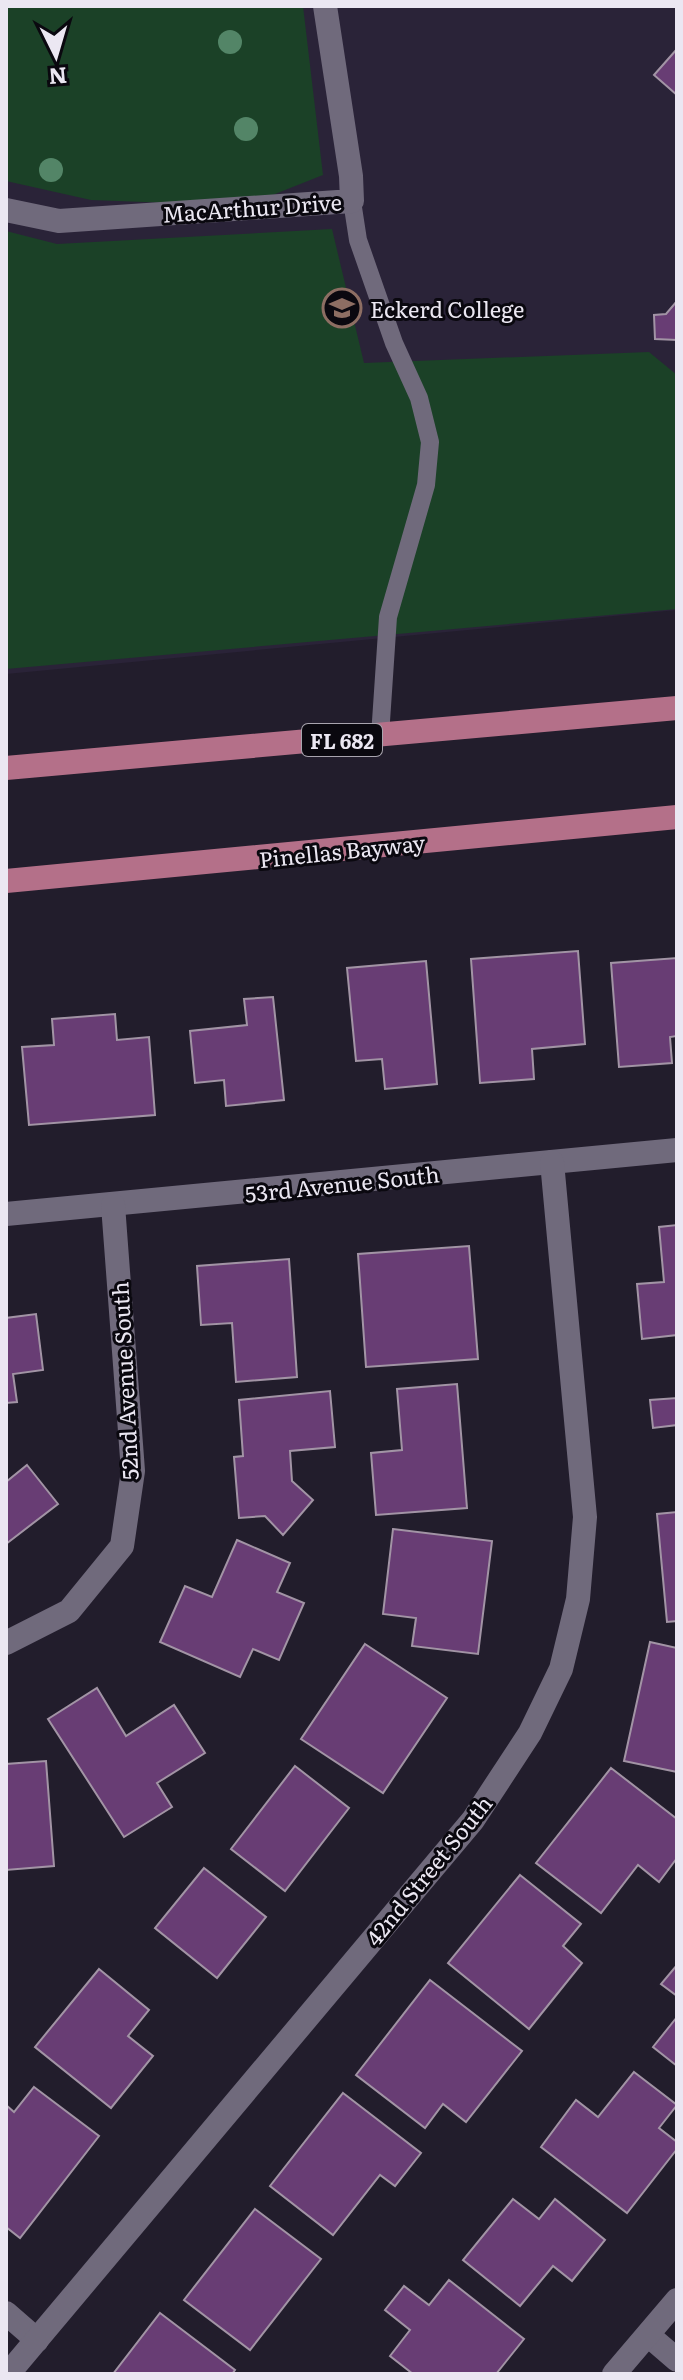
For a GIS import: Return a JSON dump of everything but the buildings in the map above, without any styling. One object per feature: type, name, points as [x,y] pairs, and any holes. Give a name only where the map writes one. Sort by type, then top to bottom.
[{"type":"main road","name":"FL 682","points":[[6,768],[677,708]]},
{"type":"main road","name":"Pinellas Bayway","points":[[6,881],[677,817]]},
{"type":"street","name":"MacArthur Drive","points":[[6,210],[59,221],[352,201],[351,176],[325,6]]},
{"type":"street","name":"53rd Avenue South","points":[[6,1214],[677,1150]]},
{"type":"street","name":"42nd Street South","points":[[8,2374],[473,1820],[530,1733],[561,1669],[578,1599],[585,1517],[552,1162]]},
{"type":"street","name":"52nd Avenue South","points":[[6,1643],[69,1611],[122,1546],[133,1471],[113,1205]]},
{"type":"street","points":[[614,2374],[677,2300]]},
{"type":"street","points":[[6,2313],[37,2340]]},
{"type":"street","points":[[648,2335],[677,2360]]},
{"type":"lane","points":[[352,201],[358,240],[394,343],[419,398],[430,442],[426,485],[388,617],[380,736]]},
{"type":"shaded area","name":"Eckerd College","points":[[6,6],[677,6],[677,610],[6,674]]},
{"type":"green space","points":[[6,6],[303,6],[323,175],[270,196],[171,203],[91,200],[6,181]]},
{"type":"green space","points":[[332,229],[364,363],[649,352],[677,375],[677,609],[6,669],[6,231],[57,244]]},
{"type":"place","name":"Eckerd College","points":[[342,308]]}]
